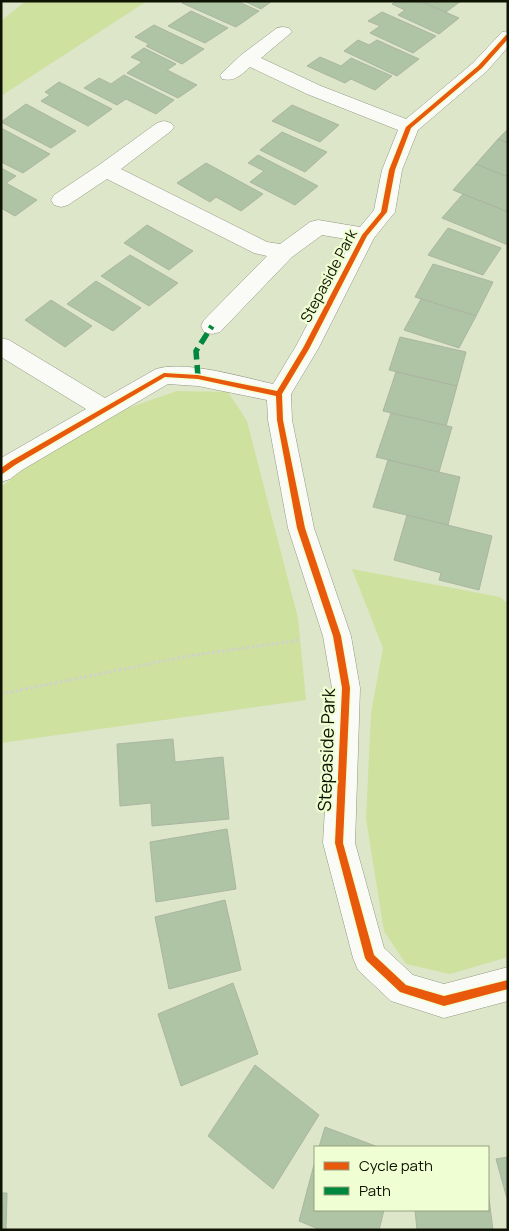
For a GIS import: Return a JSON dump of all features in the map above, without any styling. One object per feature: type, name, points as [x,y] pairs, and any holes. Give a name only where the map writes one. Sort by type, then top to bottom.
[{"type":"street","points":[[229,75],[283,32]]},
{"type":"street","name":"Stepaside Park","points":[[508,36],[480,67],[409,127],[392,170],[384,212],[365,235],[306,349],[279,394],[280,420],[301,528],[337,636],[346,688],[339,843],[370,958],[403,989],[444,1001],[508,984]]},
{"type":"street","points":[[248,59],[314,90],[409,127]]},
{"type":"street","points":[[60,200],[106,170],[164,127]]},
{"type":"street","points":[[106,170],[262,248],[284,252]]},
{"type":"street","name":"Stepaside Park","points":[[212,326],[284,252],[318,226],[365,235]]},
{"type":"street","points":[[1,346],[105,410]]},
{"type":"street","points":[[1,472],[13,463],[164,375],[198,376],[279,394]]},
{"type":"path","points":[[1,694],[268,643],[337,636]]},
{"type":"green space","points":[[26,1],[147,1],[1,96],[1,21]]},
{"type":"green space","points":[[177,391],[228,392],[247,421],[298,618],[306,700],[1,743],[1,487],[39,457],[128,408]]},
{"type":"green space","points":[[352,569],[500,597],[508,604],[508,957],[450,974],[406,964],[384,931],[366,819],[371,713],[383,648]]},
{"type":"building","points":[[185,1],[237,1],[259,11],[236,27],[182,3]]},
{"type":"building","points":[[244,1],[272,1],[261,9]]},
{"type":"building","points":[[397,1],[420,1],[459,18],[439,34],[398,15],[405,10],[392,4]]},
{"type":"building","points":[[420,1],[461,1],[446,12]]},
{"type":"building","points":[[191,11],[228,28],[205,43],[168,26]]},
{"type":"building","points":[[382,12],[436,36],[413,53],[370,33],[380,26],[368,21]]},
{"type":"building","points":[[154,25],[204,49],[182,64],[146,46],[149,44],[135,37]]},
{"type":"building","points":[[358,40],[369,45],[377,40],[419,59],[397,76],[344,51]]},
{"type":"building","points":[[144,48],[176,64],[167,70],[197,85],[178,98],[127,73],[142,62],[131,57]]},
{"type":"building","points":[[320,57],[341,66],[351,58],[392,76],[375,90],[351,79],[345,83],[307,66]]},
{"type":"building","points":[[124,75],[174,100],[156,114],[126,99],[117,105],[84,88],[99,78],[111,84]]},
{"type":"building","points":[[59,82],[112,109],[88,126],[41,101],[50,95],[45,92]]},
{"type":"building","points":[[26,104],[76,131],[51,148],[1,122]]},
{"type":"building","points":[[292,105],[339,125],[320,142],[272,121]]},
{"type":"building","points":[[1,128],[50,154],[23,173],[1,162]]},
{"type":"building","points":[[508,129],[508,143],[498,139]]},
{"type":"building","points":[[282,132],[327,152],[305,172],[260,150]]},
{"type":"building","points":[[498,139],[508,143],[508,177],[476,164]]},
{"type":"building","points":[[258,155],[318,186],[295,205],[250,182],[264,171],[248,163]]},
{"type":"building","points":[[206,163],[263,194],[241,211],[216,197],[210,202],[177,183]]},
{"type":"building","points":[[476,164],[508,177],[508,212],[453,190]]},
{"type":"building","points":[[1,168],[16,176],[6,183],[37,200],[15,216],[1,208]]},
{"type":"building","points":[[463,194],[508,212],[508,245],[442,218]]},
{"type":"building","points":[[147,225],[193,251],[169,270],[124,243]]},
{"type":"building","points":[[448,228],[501,248],[483,275],[428,255]]},
{"type":"building","points":[[130,255],[178,283],[149,306],[101,276]]},
{"type":"building","points":[[433,264],[493,282],[476,316],[415,297]]},
{"type":"building","points":[[96,281],[141,308],[113,331],[67,304]]},
{"type":"building","points":[[421,299],[476,316],[459,348],[404,330]]},
{"type":"building","points":[[51,300],[92,326],[65,347],[25,320]]},
{"type":"building","points":[[400,337],[466,352],[457,386],[389,370]]},
{"type":"building","points":[[396,372],[457,386],[446,426],[383,411]]},
{"type":"building","points":[[391,413],[452,427],[439,472],[376,457]]},
{"type":"building","points":[[388,460],[460,477],[448,525],[373,507]]},
{"type":"building","points":[[407,515],[492,536],[479,590],[439,580],[441,573],[394,560]]},
{"type":"building","points":[[173,739],[175,762],[223,757],[229,819],[152,826],[151,803],[120,806],[117,744]]},
{"type":"building","points":[[227,829],[236,889],[156,902],[150,842]]},
{"type":"building","points":[[225,900],[241,970],[169,989],[155,917]]},
{"type":"building","points":[[233,983],[258,1054],[181,1086],[158,1014]]},
{"type":"building","points":[[255,1065],[319,1115],[273,1189],[208,1136]]},
{"type":"building","points":[[325,1127],[375,1146],[319,1146]]},
{"type":"building","points":[[508,1157],[508,1202],[496,1159]]},
{"type":"building","points":[[314,1165],[314,1211],[384,1211],[379,1230],[321,1230],[299,1221]]},
{"type":"building","points":[[1,1193],[7,1193],[6,1230],[1,1230]]},
{"type":"building","points":[[489,1199],[493,1230],[417,1230],[415,1211],[489,1211]]},
{"type":"marked path","points":[[198,377],[196,351],[212,326]]},
{"type":"cycle path","points":[[508,36],[480,67],[409,127],[392,170],[384,212],[365,235],[306,349],[279,394],[280,420],[301,528],[337,636],[346,688],[339,843],[370,958],[403,989],[444,1001],[508,984]]},
{"type":"cycle path","points":[[1,472],[13,463],[164,375],[198,377],[279,394]]}]
